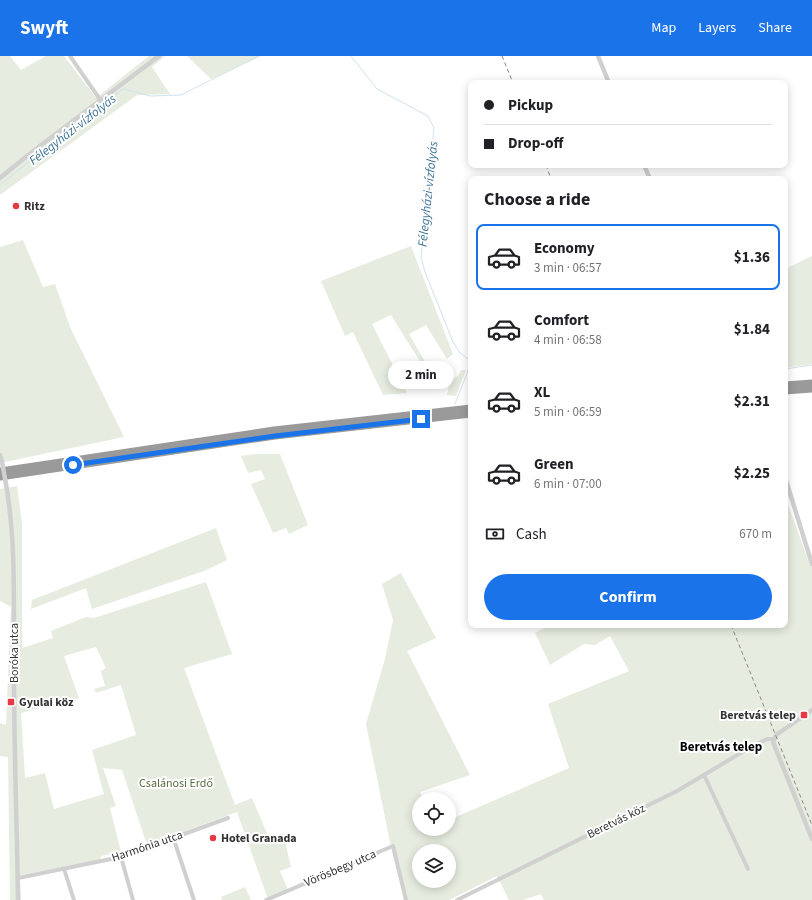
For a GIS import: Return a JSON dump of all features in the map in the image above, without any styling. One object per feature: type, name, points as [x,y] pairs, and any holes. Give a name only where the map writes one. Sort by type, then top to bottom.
[{"type":"highway","points":[[788,385],[812,383]]},
{"type":"highway","points":[[788,391],[812,389]]},
{"type":"highway","points":[[0,471],[267,431],[468,408]]},
{"type":"highway","points":[[0,477],[267,437],[468,414]]},
{"type":"street","points":[[70,56],[101,101]]},
{"type":"street","points":[[0,178],[159,56]]},
{"type":"street","points":[[598,56],[608,80]]},
{"type":"street","name":"Boróka utca","points":[[0,455],[12,522],[14,562],[14,677],[18,900]]},
{"type":"street","points":[[788,487],[812,564]]},
{"type":"street","points":[[812,710],[776,735],[773,739],[773,746],[812,839]]},
{"type":"street","name":"Beretvás köz","points":[[457,900],[677,791],[750,748],[767,740],[773,739]]},
{"type":"street","points":[[704,775],[748,869]]},
{"type":"street","name":"Harmónia utca","points":[[18,878],[120,857],[228,818]]},
{"type":"street","points":[[173,837],[194,900]]},
{"type":"street","name":"Vörösbegy utca","points":[[266,900],[392,846],[406,900]]},
{"type":"street","points":[[120,857],[133,900]]},
{"type":"street","points":[[64,869],[74,900]]},
{"type":"green space","points":[[0,56],[10,56],[21,70],[46,56],[64,56],[96,98],[149,56],[165,56],[152,67],[170,94],[137,95],[0,195]]},
{"type":"green space","points":[[187,56],[261,56],[211,79]]},
{"type":"green space","points":[[23,240],[43,287],[55,284],[70,327],[124,437],[0,463],[0,247]]},
{"type":"green space","points":[[411,246],[453,354],[447,359],[426,325],[409,334],[432,374],[429,376],[391,315],[372,324],[407,393],[383,395],[353,332],[345,336],[321,281]]},
{"type":"green space","points":[[812,256],[812,364],[788,368],[788,268]]},
{"type":"green space","points":[[461,370],[466,370],[456,396],[447,395],[450,381],[459,375]]},
{"type":"green space","points":[[255,454],[280,454],[308,525],[289,534],[286,528],[273,533],[251,484],[265,479],[261,470],[248,473],[241,456]]},
{"type":"green space","name":"Csalánosi Erdő","points":[[17,486],[22,524],[22,648],[53,638],[51,631],[86,617],[94,618],[206,582],[232,654],[184,668],[235,805],[252,798],[269,838],[283,833],[291,867],[280,871],[288,890],[268,899],[237,812],[147,845],[122,770],[103,768],[116,806],[110,808],[121,852],[101,856],[100,860],[20,875],[21,900],[10,900],[8,757],[0,756],[0,723],[6,725],[11,607],[0,601],[0,489]],"holes":[[[96,647],[106,668],[101,671],[105,686],[94,689],[96,693],[121,685],[136,735],[92,750],[104,794],[54,809],[45,773],[25,778],[21,713],[79,698],[64,656]]]},
{"type":"green space","points":[[788,504],[810,565],[812,565],[812,900],[544,900],[541,894],[523,900],[509,900],[497,876],[449,900],[405,900],[391,847],[366,724],[385,659],[393,620],[382,584],[401,573],[436,638],[407,651],[470,775],[420,792],[412,792],[412,836],[456,836],[456,817],[569,768],[548,704],[629,671],[610,636],[595,645],[584,644],[550,665],[535,633],[544,628],[788,628]]},
{"type":"green space","points":[[216,528],[227,560],[204,571],[92,609],[86,588],[31,609],[32,600]]},
{"type":"green space","points":[[245,887],[251,900],[222,900],[221,897]]},
{"type":"waterway","name":"Félegyházi-vízfolyás","points":[[0,185],[73,126],[123,89],[150,96],[181,95],[259,56]]},
{"type":"waterway","name":"Félegyházi-vízfolyás","points":[[351,56],[377,89],[428,116],[434,128],[421,257],[425,272],[453,342],[460,353],[468,359]]},
{"type":"waterway","name":"Félegyházi-vízfolyás","points":[[788,369],[812,365]]},
{"type":"waterway","points":[[455,404],[468,371]]},
{"type":"railway","points":[[502,56],[512,80]]},
{"type":"railway","points":[[547,168],[550,176]]},
{"type":"railway","points":[[732,628],[812,825]]},
{"type":"place","name":"Ritz","points":[[16,206]]},
{"type":"place","name":"Gyulai köz","points":[[11,702]]},
{"type":"place","name":"Beretvás telep","points":[[804,715]]},
{"type":"place","name":"Hotel Granada","points":[[213,838]]},
{"type":"district","name":"Beretvás telep","points":[[721,746]]},
{"type":"route","points":[[73,465],[275,436],[421,419]]}]
